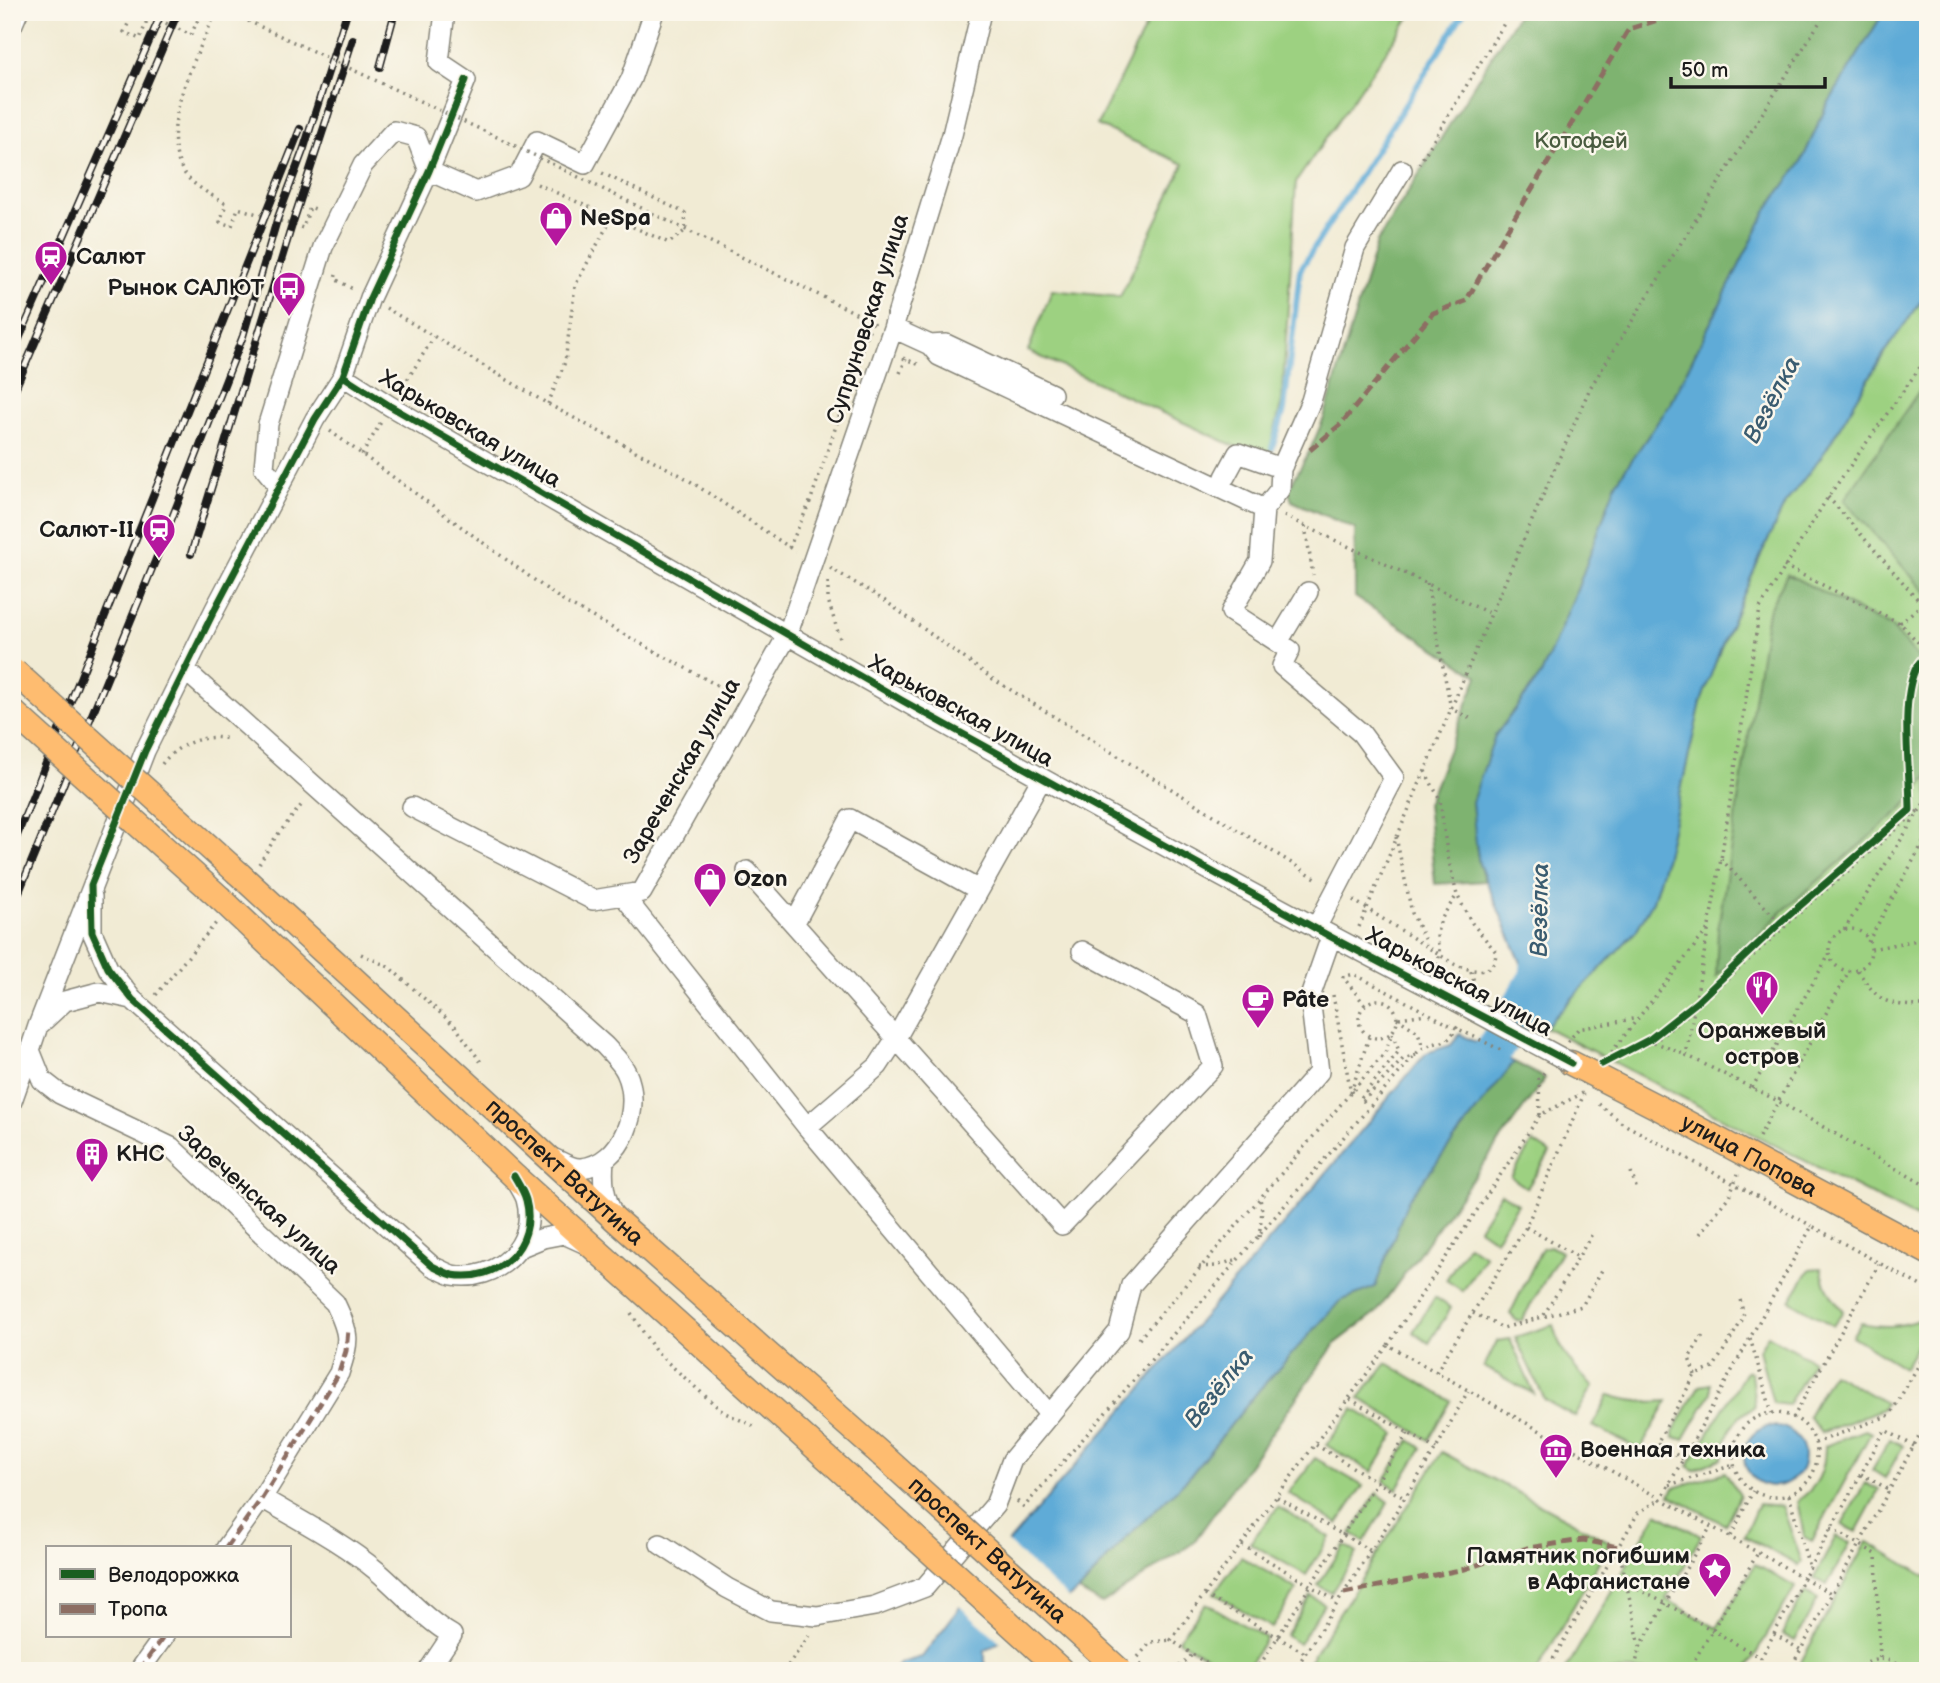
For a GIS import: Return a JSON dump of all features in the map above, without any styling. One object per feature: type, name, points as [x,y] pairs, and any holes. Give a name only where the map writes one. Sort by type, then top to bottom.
[{"type":"main road","name":"проспект Ватутина","points":[[12,670],[248,870],[617,1221],[1127,1666]]},
{"type":"main road","name":"проспект Ватутина","points":[[12,711],[218,911],[1062,1671]]},
{"type":"main road","name":"улица Попова","points":[[1571,1063],[1928,1252]]},
{"type":"street","points":[[12,26],[19,12]]},
{"type":"street","points":[[12,1101],[91,885],[145,751],[314,419],[343,376],[370,298],[429,171],[466,80],[439,62],[445,12]]},
{"type":"street","points":[[279,486],[264,468],[268,424],[326,242],[363,165],[394,131],[416,137],[429,171],[476,192],[519,176],[537,141],[585,164],[631,79],[654,12]]},
{"type":"street","name":"Супруновская улица","points":[[787,636],[820,563],[951,135],[981,12]]},
{"type":"street","points":[[660,1544],[727,1588],[772,1611],[817,1616],[875,1606],[925,1587],[995,1505],[1012,1460],[1119,1331],[1131,1285],[1319,1072],[1310,998],[1324,933],[1337,890],[1394,778],[1361,733],[1282,666],[1290,650],[1231,612],[1260,561],[1264,509],[1280,489],[1283,465],[1311,401],[1355,248],[1410,167]]},
{"type":"street","points":[[893,328],[930,345],[939,356],[1222,482],[1264,509]]},
{"type":"street","name":"Харьковская улица","points":[[343,376],[390,406],[787,636],[1324,933],[1571,1063]]},
{"type":"street","points":[[1222,482],[1238,453],[1278,467],[1283,465]]},
{"type":"street","points":[[1278,642],[1308,592]]},
{"type":"street","name":"Зареченская улица","points":[[412,807],[593,900],[642,892],[787,636]]},
{"type":"street","points":[[186,671],[605,1046],[626,1072],[633,1101],[630,1121],[622,1139],[604,1160],[579,1168],[542,1152]]},
{"type":"street","points":[[807,1127],[878,1066],[1042,778]]},
{"type":"street","points":[[794,924],[850,819],[979,890]]},
{"type":"street","points":[[747,871],[1062,1225],[1213,1066],[1196,1014],[1082,951]]},
{"type":"street","points":[[91,885],[92,932],[107,968],[132,999],[432,1266],[452,1275],[477,1275],[496,1269],[521,1247],[543,1238],[564,1234],[592,1247]]},
{"type":"street","points":[[623,895],[807,1127],[1049,1414]]},
{"type":"street","points":[[38,1026],[65,1001],[99,992],[132,999]]},
{"type":"street","name":"Зареченская улица","points":[[30,1050],[42,1080],[60,1094],[172,1147],[335,1303],[348,1330],[346,1351],[339,1373],[262,1498],[227,1546]]},
{"type":"street","points":[[604,1160],[604,1197],[617,1221]]},
{"type":"street","points":[[514,1175],[526,1200],[527,1229],[521,1247]]},
{"type":"street","points":[[262,1498],[340,1544],[376,1570],[439,1627],[452,1635],[428,1671]]},
{"type":"street","points":[[139,1671],[163,1638]]},
{"type":"path","points":[[134,12],[124,33],[140,38],[149,15],[191,35],[200,15],[212,21],[174,120],[174,147],[183,172],[190,180],[226,204],[220,222],[232,226],[237,208],[303,228],[310,207],[322,211],[316,232],[326,242]]},
{"type":"path","points":[[229,12],[499,138],[666,220]]},
{"type":"path","points":[[1410,167],[1511,12]]},
{"type":"path","points":[[1358,931],[1396,836],[1590,388],[1826,12]]},
{"type":"path","points":[[1918,12],[1928,18]]},
{"type":"path","points":[[519,176],[669,243],[686,230],[685,213],[585,164]]},
{"type":"path","points":[[548,404],[565,362],[575,286],[612,216]]},
{"type":"path","points":[[339,267],[335,279],[548,404],[684,477],[789,548],[881,598],[993,679],[1441,956],[1471,971],[1486,970],[1492,967],[1496,960],[1496,951],[1472,923],[1457,895],[1447,853],[1440,800],[1425,771]]},
{"type":"path","points":[[789,548],[810,502],[872,321]]},
{"type":"path","points":[[1686,1055],[1721,859],[1760,608],[1828,497],[1928,356]]},
{"type":"path","points":[[897,381],[906,359]]},
{"type":"path","points":[[314,419],[563,601],[749,703]]},
{"type":"path","points":[[1828,497],[1928,611]]},
{"type":"path","points":[[1306,526],[1312,567],[1308,592]]},
{"type":"path","points":[[820,563],[828,600],[843,644]]},
{"type":"path","points":[[1784,566],[1900,623],[1928,652],[1922,660]]},
{"type":"path","points":[[1427,583],[1451,709]]},
{"type":"path","points":[[1900,623],[1922,604]]},
{"type":"path","points":[[1451,709],[1472,719]]},
{"type":"path","points":[[1752,1088],[1829,955],[1832,939],[1844,930],[1928,797]]},
{"type":"path","points":[[248,870],[307,798]]},
{"type":"path","points":[[1602,1064],[1650,1039],[1696,1005],[1780,923],[1910,810],[1910,801]]},
{"type":"path","points":[[1602,1064],[1654,1042],[1919,810]]},
{"type":"path","points":[[1868,942],[1928,834]]},
{"type":"path","points":[[1396,836],[1412,914],[1427,945]]},
{"type":"path","points":[[1721,859],[1780,923]]},
{"type":"path","points":[[1432,972],[1441,956],[1438,928],[1457,895]]},
{"type":"path","points":[[153,999],[218,911]]},
{"type":"path","points":[[1602,1064],[1709,927]]},
{"type":"path","points":[[1829,955],[1840,969],[1858,970],[1866,964],[1870,949],[1868,942],[1859,931],[1844,930]]},
{"type":"path","points":[[1870,949],[1928,938]]},
{"type":"path","points":[[1858,970],[1877,995],[1889,1004],[1927,1007]]},
{"type":"path","points":[[1471,971],[1477,990]]},
{"type":"path","points":[[1778,1101],[1849,971]]},
{"type":"path","points":[[1338,984],[1343,977],[1354,974],[1448,1024]]},
{"type":"path","points":[[1343,977],[1365,1005]]},
{"type":"path","points":[[1332,991],[1351,1093],[1369,1037]]},
{"type":"path","points":[[1369,1037],[1359,1025],[1358,1017],[1365,1005],[1377,1000],[1385,1001],[1391,1005],[1397,1018],[1418,1032],[1423,1048]]},
{"type":"path","points":[[1397,1018],[1427,1014]]},
{"type":"path","points":[[1369,1037],[1385,1037],[1392,1033],[1397,1018]]},
{"type":"path","points":[[1578,1030],[1640,1018]]},
{"type":"path","points":[[1024,1507],[1416,1055],[1423,1048],[1451,1038]]},
{"type":"path","points":[[1654,1042],[1778,1101],[1928,1187]]},
{"type":"path","points":[[1399,1051],[1360,1099],[1363,1101],[1403,1059],[1416,1055]]},
{"type":"path","points":[[1539,1079],[1540,1115]]},
{"type":"path","points":[[1171,1640],[1388,1345],[1540,1115],[1585,1092]]},
{"type":"path","points":[[1585,1092],[1622,1123],[1928,1290]]},
{"type":"path","points":[[1436,1372],[1527,1227],[1585,1092]]},
{"type":"path","points":[[1631,1172],[1637,1190]]},
{"type":"path","points":[[1700,1234],[1729,1196]]},
{"type":"path","points":[[1259,1198],[1262,1211],[1259,1237]]},
{"type":"path","points":[[1546,1671],[1638,1513],[1661,1499],[1812,1226]]},
{"type":"path","points":[[1527,1227],[1578,1257]]},
{"type":"path","points":[[1543,1317],[1592,1234]]},
{"type":"path","points":[[1199,1267],[1216,1266],[1241,1258]]},
{"type":"path","points":[[1793,1418],[1880,1264]]},
{"type":"path","points":[[1473,1313],[1503,1328],[1582,1306],[1602,1270]]},
{"type":"path","points":[[1684,1459],[1657,1443],[1695,1376],[1713,1368],[1744,1317],[1740,1299]]},
{"type":"path","points":[[1695,1376],[1689,1358],[1705,1332]]},
{"type":"path","points":[[1750,1338],[1772,1413]]},
{"type":"path","points":[[1388,1345],[1832,1594]]},
{"type":"path","points":[[1815,1443],[1890,1415],[1928,1349]]},
{"type":"path","points":[[1294,1671],[1436,1449],[1468,1391]]},
{"type":"path","points":[[1349,1398],[1436,1449]]},
{"type":"path","points":[[1772,1413],[1793,1418],[1810,1432],[1815,1443],[1816,1459],[1812,1474],[1803,1487],[1789,1495],[1777,1497],[1753,1492],[1738,1475],[1734,1465],[1733,1451],[1737,1437],[1746,1425],[1758,1417],[1772,1413]]},
{"type":"path","points":[[1790,1671],[1928,1420]]},
{"type":"path","points":[[1754,1671],[1885,1430],[1914,1446]]},
{"type":"path","points":[[1256,1671],[1408,1433]]},
{"type":"path","points":[[1315,1445],[1404,1498]]},
{"type":"path","points":[[1669,1485],[1734,1465]]},
{"type":"path","points":[[1861,1474],[1890,1490]]},
{"type":"path","points":[[1730,1537],[1753,1492]]},
{"type":"path","points":[[1789,1495],[1809,1568]]},
{"type":"path","points":[[1277,1497],[1371,1551]]},
{"type":"path","points":[[1634,1671],[1640,1647],[1711,1527]]},
{"type":"path","points":[[1831,1528],[1876,1554],[1880,1659]]},
{"type":"path","points":[[1242,1545],[1338,1602]]},
{"type":"path","points":[[1618,1547],[1640,1647]]},
{"type":"path","points":[[1688,1671],[1758,1553]]},
{"type":"path","points":[[1625,1583],[1761,1658]]},
{"type":"path","points":[[1205,1595],[1305,1653]]},
{"type":"path","points":[[784,1671],[815,1628]]},
{"type":"path","points":[[1774,1634],[1801,1650]]},
{"type":"path","points":[[1127,1666],[1151,1642],[1171,1640],[1218,1671]]},
{"type":"path","points":[[1174,1671],[1192,1655]]},
{"type":"path","points":[[1856,1671],[1867,1661],[1880,1659],[1890,1660],[1904,1671]]},
{"type":"green space","points":[[1153,12],[1413,12],[1296,182],[1282,401],[1267,461],[1028,351],[1052,290],[1120,297],[1184,164],[1097,125]]},
{"type":"green space","name":"Котофей","points":[[1519,12],[1884,12],[1826,107],[1801,163],[1768,208],[1670,404],[1616,483],[1577,590],[1541,675],[1495,736],[1476,844],[1485,881],[1435,884],[1427,804],[1478,676],[1355,597],[1355,529],[1292,501],[1288,490],[1324,418],[1377,242]]},
{"type":"green space","points":[[1928,292],[1928,1224],[1545,1027],[1636,931],[1653,901],[1701,702],[1721,647],[1763,550],[1785,504],[1826,450],[1886,350]]},
{"type":"green space","points":[[1928,378],[1928,595],[1844,500]]},
{"type":"green space","points":[[1787,574],[1893,628],[1928,670],[1928,776],[1902,809],[1783,911],[1716,977],[1718,929],[1768,611]]},
{"type":"green space","points":[[1514,1062],[1545,1078],[1377,1312],[1335,1344],[1193,1543],[1102,1604],[1079,1591],[1123,1541],[1189,1477],[1259,1390],[1340,1301],[1375,1287],[1408,1200]]},
{"type":"green space","points":[[1533,1142],[1550,1153],[1527,1188],[1511,1177]]},
{"type":"green space","points":[[1501,1193],[1518,1204],[1495,1239],[1479,1228]]},
{"type":"green space","points":[[1468,1245],[1485,1256],[1463,1291],[1446,1280]]},
{"type":"green space","points":[[1550,1246],[1561,1252],[1522,1320],[1517,1321],[1510,1314],[1542,1248]]},
{"type":"green space","points":[[1821,1268],[1829,1291],[1843,1311],[1833,1326],[1790,1301],[1810,1269]]},
{"type":"green space","points":[[1435,1297],[1451,1308],[1429,1343],[1413,1332]]},
{"type":"green space","points":[[1921,1319],[1926,1329],[1904,1368],[1852,1336],[1861,1323],[1891,1326]]},
{"type":"green space","points":[[1553,1325],[1568,1358],[1593,1386],[1575,1417],[1545,1400],[1515,1337]]},
{"type":"green space","points":[[1768,1335],[1813,1361],[1788,1405],[1773,1403],[1759,1350]]},
{"type":"green space","points":[[1510,1339],[1534,1394],[1484,1367],[1497,1341]]},
{"type":"green space","points":[[1387,1363],[1451,1401],[1429,1440],[1359,1398]]},
{"type":"green space","points":[[1747,1370],[1751,1373],[1755,1406],[1731,1428],[1722,1458],[1694,1470],[1688,1466]]},
{"type":"green space","points":[[1832,1373],[1886,1403],[1882,1409],[1821,1433],[1808,1416]]},
{"type":"green space","points":[[1711,1384],[1711,1393],[1684,1439],[1674,1438],[1674,1431],[1699,1386]]},
{"type":"green space","points":[[1609,1395],[1638,1401],[1668,1401],[1640,1450],[1593,1426]]},
{"type":"green space","points":[[1354,1409],[1395,1434],[1372,1472],[1326,1445]]},
{"type":"green space","points":[[1865,1430],[1871,1433],[1812,1541],[1804,1536],[1797,1501],[1819,1478],[1824,1463],[1825,1446]]},
{"type":"green space","points":[[1890,1439],[1903,1446],[1885,1478],[1872,1470]]},
{"type":"green space","points":[[1410,1440],[1422,1448],[1397,1489],[1384,1481]]},
{"type":"green space","points":[[1442,1452],[1610,1542],[1537,1671],[1303,1671]]},
{"type":"green space","points":[[1315,1458],[1363,1486],[1338,1524],[1288,1493]]},
{"type":"green space","points":[[1725,1472],[1740,1495],[1725,1525],[1670,1495],[1674,1488]]},
{"type":"green space","points":[[1865,1483],[1879,1490],[1856,1532],[1842,1525]]},
{"type":"green space","points":[[1377,1493],[1389,1502],[1364,1542],[1351,1534]]},
{"type":"green space","points":[[1758,1504],[1782,1506],[1802,1562],[1799,1566],[1744,1536]]},
{"type":"green space","points":[[1278,1507],[1330,1537],[1306,1575],[1250,1543]]},
{"type":"green space","points":[[1657,1513],[1701,1536],[1666,1599],[1717,1628],[1755,1564],[1795,1587],[1746,1671],[1565,1671]]},
{"type":"green space","points":[[1836,1536],[1850,1543],[1827,1585],[1814,1578]]},
{"type":"green space","points":[[1867,1541],[1928,1578],[1928,1671],[1796,1671]]},
{"type":"green space","points":[[1344,1545],[1357,1553],[1331,1593],[1318,1585]]},
{"type":"green space","points":[[1241,1557],[1297,1589],[1272,1628],[1214,1593]]},
{"type":"green space","points":[[1805,1592],[1818,1599],[1795,1641],[1782,1634]]},
{"type":"green space","points":[[1311,1596],[1324,1604],[1299,1644],[1286,1636]]},
{"type":"green space","points":[[1206,1603],[1266,1638],[1245,1671],[1230,1671],[1178,1639]]},
{"type":"water","points":[[1884,12],[1928,12],[1928,292],[1886,350],[1826,450],[1785,504],[1763,550],[1721,647],[1701,702],[1653,901],[1636,931],[1545,1027],[1509,1007],[1520,983],[1522,965],[1479,864],[1472,802],[1495,736],[1541,675],[1577,590],[1616,483],[1670,404],[1768,208],[1801,163],[1826,107]]},
{"type":"water","points":[[1460,1034],[1514,1062],[1408,1200],[1375,1287],[1340,1301],[1259,1390],[1189,1477],[1123,1541],[1079,1591],[985,1651],[985,1666],[990,1671],[892,1671],[901,1663],[922,1657],[1010,1541],[1286,1221],[1426,1053],[1451,1045]]},
{"type":"water","points":[[1774,1426],[1791,1431],[1799,1439],[1804,1456],[1799,1473],[1791,1481],[1774,1486],[1757,1481],[1749,1473],[1744,1456],[1749,1439],[1757,1431]]},
{"type":"pier","points":[[1006,1541],[1071,1601],[1003,1644],[957,1604]]},
{"type":"waterway","points":[[1272,448],[1284,410],[1300,270],[1464,12]]},
{"type":"waterway","name":"Везёлка","points":[[1463,1088],[1494,1050],[1538,977],[1539,967]]},
{"type":"railway","points":[[12,355],[162,12]]},
{"type":"railway","points":[[12,396],[178,12]]},
{"type":"railway","points":[[12,909],[156,559],[243,336],[277,220],[304,148],[347,12]]},
{"type":"railway","points":[[380,67],[395,12]]},
{"type":"railway","points":[[191,554],[292,225],[353,39]]},
{"type":"railway","points":[[12,848],[300,129]]},
{"type":"marked path","points":[[1310,450],[1341,424],[1433,313],[1466,301],[1629,29],[1684,12]]},
{"type":"marked path","points":[[227,1546],[262,1498],[339,1373],[346,1351],[348,1330]]},
{"type":"marked path","points":[[1344,1593],[1465,1569],[1527,1548],[1583,1540],[1618,1547]]},
{"type":"marked path","points":[[139,1671],[163,1638]]},
{"type":"cycle path","points":[[466,80],[429,171],[370,298],[343,376],[315,419],[215,609],[145,751],[91,885],[92,932],[108,968],[132,999],[432,1266],[452,1275],[469,1276],[485,1273],[511,1258],[526,1232],[528,1217],[525,1197],[514,1176]]},
{"type":"cycle path","points":[[343,376],[390,406],[903,701],[1331,937],[1571,1063]]},
{"type":"cycle path","points":[[1602,1064],[1650,1039],[1697,1002],[1780,923],[1910,810],[1908,701],[1915,670],[1928,652]]},
{"type":"place","name":"NeSpa","points":[[556,248]]},
{"type":"place","name":"Салют","points":[[51,287]]},
{"type":"place","name":"Рынок САЛЮТ","points":[[289,318]]},
{"type":"place","name":"Салют-II","points":[[159,560]]},
{"type":"place","name":"Ozon","points":[[710,909]]},
{"type":"place","name":"Оранжевый остров","points":[[1762,1017]]},
{"type":"place","name":"Pâte","points":[[1258,1030]]},
{"type":"place","name":"КНС","points":[[92,1184]]},
{"type":"place","name":"Военная техника","points":[[1556,1480]]},
{"type":"place","name":"Памятник погибшим в Афганистане","points":[[1715,1599]]}]
